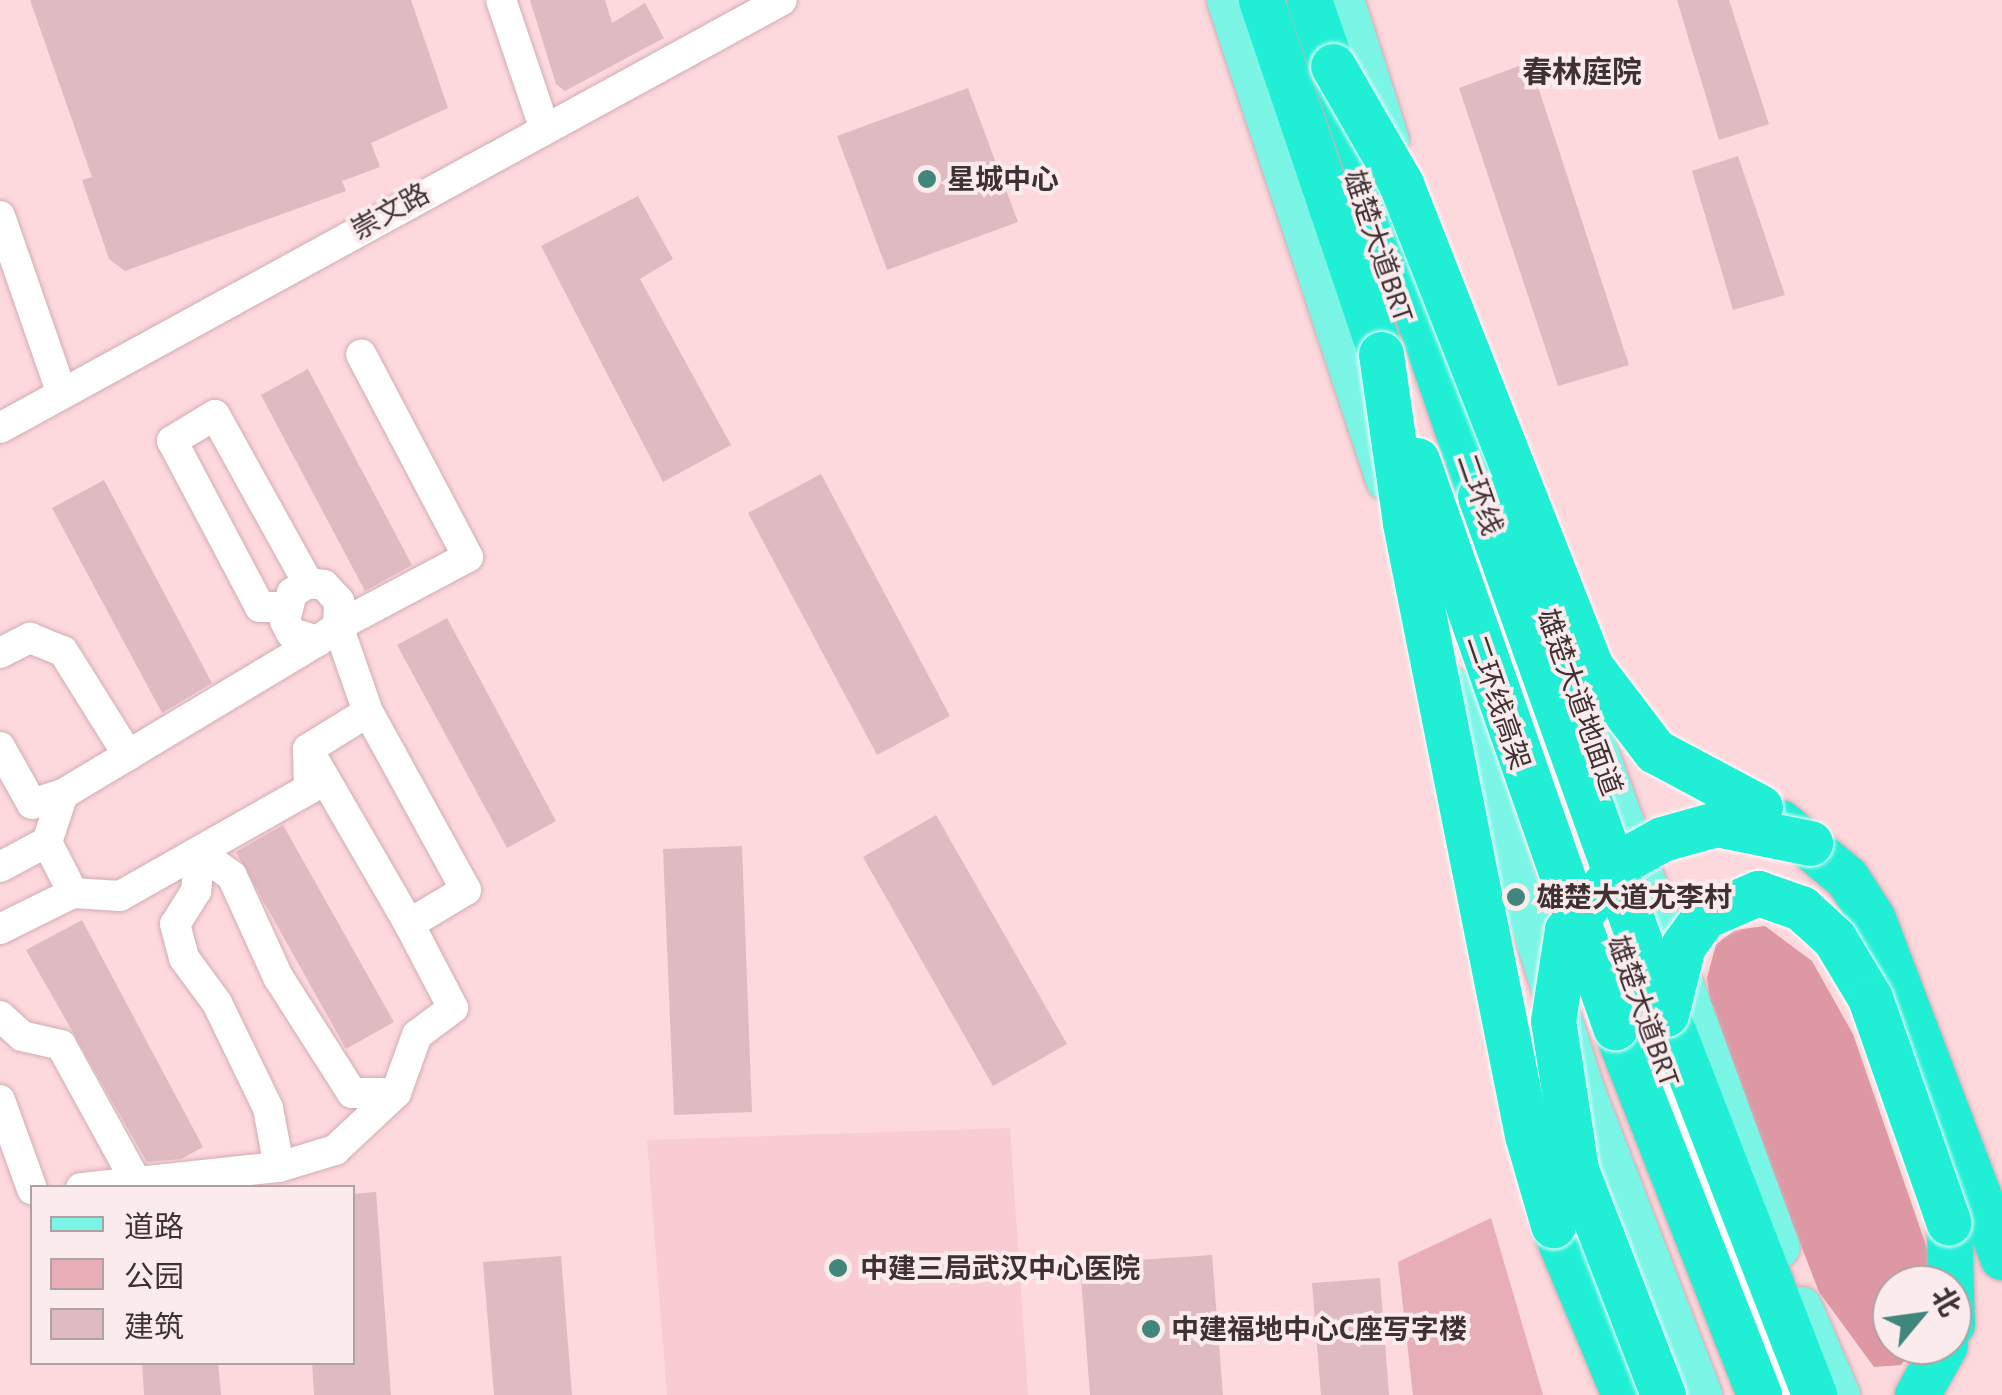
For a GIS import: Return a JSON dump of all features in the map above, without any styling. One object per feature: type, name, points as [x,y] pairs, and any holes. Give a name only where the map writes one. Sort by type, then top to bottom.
[{"type":"highway","name":"二环线高架","points":[[1261,0],[1672,1186],[1759,1395]]},
{"type":"highway","name":"二环线","points":[[1309,0],[1661,1001],[1814,1395]]},
{"type":"highway","points":[[1333,66],[1408,202],[1591,667],[1654,750],[1810,843],[1874,918],[2002,1257]]},
{"type":"highway","points":[[1381,354],[1405,523],[1527,1136],[1553,1225],[1624,1395]]},
{"type":"highway","points":[[1663,1395],[1576,1168],[1554,1021],[1563,944],[1591,894],[1662,839],[1716,824],[1810,843]]},
{"type":"highway","points":[[1661,1001],[1683,946],[1705,916],[1732,901],[1758,892],[1800,908],[1834,938],[1870,998],[1949,1223],[1950,1265]]},
{"type":"highway","points":[[1917,1395],[1934,1365]]},
{"type":"main road","points":[[1227,0],[1586,1094],[1702,1395]]},
{"type":"main road","name":"雄楚大道地面道","points":[[1344,0],[1484,439],[1804,1312],[1840,1395]]},
{"type":"main road","points":[[1648,1395],[1660,1338],[1658,1283]]},
{"type":"main road","points":[[1804,1312],[1869,1395]]},
{"type":"street","points":[[501,0],[544,127]]},
{"type":"street","name":"崇文路","points":[[0,428],[782,0]]},
{"type":"street","name":"雄楚大道BRT","points":[[1296,0],[1535,708],[1788,1395]]},
{"type":"street","points":[[0,216],[62,394]]},
{"type":"street","points":[[0,747],[32,804],[63,794],[328,634],[468,557],[361,354]]},
{"type":"street","points":[[215,415],[308,583],[284,606],[260,607],[172,442],[215,415]]},
{"type":"street","points":[[308,583],[324,585],[339,600],[328,634],[466,890],[409,924]]},
{"type":"street","points":[[284,606],[291,633],[328,634]]},
{"type":"street","points":[[0,653],[30,638],[63,651],[128,755]]},
{"type":"street","points":[[308,749],[368,712]]},
{"type":"street","points":[[0,929],[73,893],[120,896],[308,790],[308,749]]},
{"type":"street","points":[[109,1185],[279,1167],[335,1150],[396,1093],[417,1036],[452,1008],[409,924],[308,749]]},
{"type":"street","points":[[0,867],[46,842],[63,794]]},
{"type":"street","points":[[46,842],[73,893]]},
{"type":"street","points":[[198,852],[232,876],[278,977],[352,1093],[396,1093]]},
{"type":"street","points":[[198,852],[196,891],[174,924],[184,958],[217,1003],[268,1108],[279,1167]]},
{"type":"street","points":[[0,1016],[22,1036],[61,1045],[137,1182]]},
{"type":"street","points":[[0,1100],[31,1185]]},
{"type":"shaded area","points":[[1765,926],[1812,961],[1853,1034],[1930,1257],[1930,1265],[1872,1265],[1872,1364],[1819,1292],[1712,1014],[1707,978],[1716,944],[1735,930]]},
{"type":"shaded area","name":"中建三局武汉中心医院","points":[[1010,1128],[1028,1395],[667,1395],[647,1140]]},
{"type":"green space","points":[[1491,1218],[1543,1395],[1413,1395],[1398,1262]]},
{"type":"building","points":[[30,0],[411,0],[448,108],[371,143],[380,167],[342,181],[346,191],[125,271],[109,259],[82,180],[92,177]]},
{"type":"building","points":[[530,0],[605,0],[612,23],[645,3],[664,38],[565,91],[556,84]]},
{"type":"building","points":[[1677,0],[1729,0],[1769,124],[1719,140]]},
{"type":"building","points":[[1530,62],[1629,365],[1558,386],[1459,88]]},
{"type":"building","name":"星城中心","points":[[968,88],[1018,222],[887,270],[837,136]]},
{"type":"building","points":[[1738,156],[1785,295],[1733,310],[1692,171]]},
{"type":"building","points":[[638,196],[673,259],[640,279],[731,445],[663,482],[541,246]]},
{"type":"building","points":[[308,369],[412,565],[365,591],[261,395]]},
{"type":"building","points":[[821,474],[950,716],[877,755],[748,513]]},
{"type":"building","points":[[104,480],[212,683],[162,713],[52,508]]},
{"type":"building","points":[[447,618],[556,821],[507,848],[397,645]]},
{"type":"building","points":[[936,815],[1067,1044],[993,1086],[863,857]]},
{"type":"building","points":[[283,825],[394,1022],[346,1049],[236,852]]},
{"type":"building","points":[[742,846],[752,1112],[674,1115],[663,849]]},
{"type":"building","points":[[82,920],[203,1147],[181,1159],[147,1162],[26,950]]},
{"type":"building","points":[[376,1192],[391,1395],[314,1395],[312,1365],[355,1365],[355,1194]]},
{"type":"building","name":"中建福地中心C座写字楼","points":[[1212,1255],[1223,1395],[1090,1395],[1080,1264]]},
{"type":"building","points":[[561,1256],[572,1395],[494,1395],[483,1262]]},
{"type":"building","points":[[1380,1278],[1389,1395],[1321,1395],[1312,1283]]},
{"type":"building","points":[[142,1365],[218,1365],[221,1395],[144,1395]]},
{"type":"place","name":"星城中心","points":[[927,179]]},
{"type":"place","name":"雄楚大道尤李村","points":[[1516,897]]},
{"type":"place","name":"中建三局武汉中心医院","points":[[838,1268]]},
{"type":"place","name":"中建福地中心C座写字楼","points":[[1151,1329]]},
{"type":"district","name":"春林庭院","points":[[1582,71]]}]
